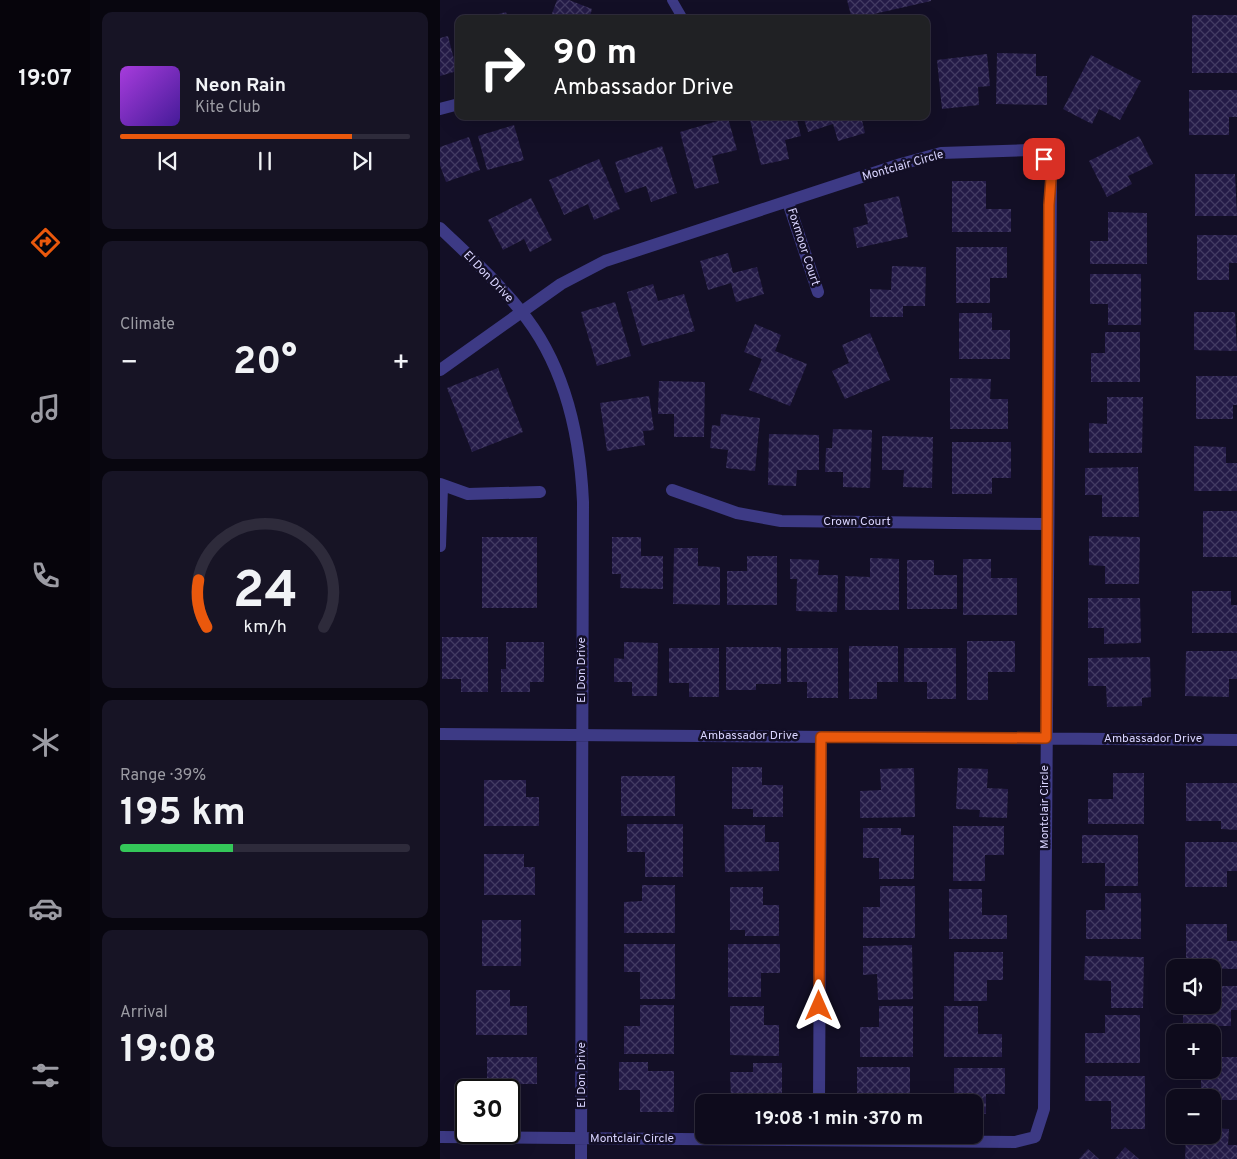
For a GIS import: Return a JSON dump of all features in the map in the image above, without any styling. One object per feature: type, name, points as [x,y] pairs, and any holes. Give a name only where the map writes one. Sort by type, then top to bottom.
[{"type":"street","points":[[440,109],[455,105]]},
{"type":"street","name":"Montclair Circle","points":[[440,370],[561,284],[605,261],[901,164],[942,153],[1030,150],[1044,159],[1051,179],[1044,1109],[1035,1137],[1014,1142],[983,1141]]},
{"type":"street","name":"Foxmoor Court","points":[[788,202],[818,292]]},
{"type":"street","name":"El Don Drive","points":[[440,228],[521,311],[548,354],[558,377],[575,428],[579,450],[583,502],[581,1159]]},
{"type":"street","points":[[440,546],[441,486],[468,494],[540,492]]},
{"type":"street","name":"Crown Court","points":[[672,490],[737,513],[781,521],[1047,524]]},
{"type":"street","name":"Ambassador Drive","points":[[440,734],[1237,740]]},
{"type":"street","points":[[819,1094],[821,737]]},
{"type":"street","name":"Montclair Circle","points":[[440,1137],[695,1139]]},
{"type":"lane","points":[[672,0],[681,15]]},
{"type":"building","points":[[557,0],[569,0],[592,9],[590,15],[551,15]]},
{"type":"building","points":[[847,0],[931,0],[870,15],[851,15]]},
{"type":"building","points":[[506,12],[507,15],[494,15]]},
{"type":"building","points":[[1192,15],[1237,15],[1237,73],[1192,73]]},
{"type":"building","points":[[448,36],[455,63],[455,72],[440,76],[440,38]]},
{"type":"building","points":[[997,53],[1036,54],[1036,76],[1047,76],[1047,105],[996,104]]},
{"type":"building","points":[[987,54],[990,86],[978,87],[979,105],[942,109],[937,60]]},
{"type":"building","points":[[1091,55],[1141,81],[1120,120],[1099,109],[1092,124],[1063,109]]},
{"type":"building","points":[[1189,90],[1237,90],[1237,117],[1229,117],[1229,135],[1189,135]]},
{"type":"building","points":[[721,120],[729,120],[737,150],[712,156],[719,183],[695,189],[680,132]]},
{"type":"building","points":[[750,120],[797,120],[801,136],[785,140],[789,159],[761,165]]},
{"type":"building","points":[[804,120],[862,120],[865,133],[838,141],[833,124],[808,132]]},
{"type":"building","points":[[514,125],[524,160],[487,170],[478,136]]},
{"type":"building","points":[[1139,136],[1153,164],[1128,176],[1132,184],[1107,197],[1089,161]]},
{"type":"building","points":[[469,137],[480,170],[446,182],[440,165],[440,147]]},
{"type":"building","points":[[662,146],[677,193],[651,202],[646,186],[625,193],[615,162]]},
{"type":"building","points":[[599,159],[620,209],[594,220],[588,204],[564,215],[549,180]]},
{"type":"building","points":[[1195,174],[1235,174],[1237,216],[1195,216]]},
{"type":"building","points":[[952,181],[986,181],[986,209],[1011,209],[1011,232],[952,232]]},
{"type":"building","points":[[899,196],[908,237],[857,248],[853,228],[868,224],[864,204]]},
{"type":"building","points":[[531,198],[552,240],[530,252],[524,239],[503,250],[488,220]]},
{"type":"building","points":[[1108,212],[1147,213],[1147,264],[1090,264],[1090,241],[1108,241]]},
{"type":"building","points":[[1197,235],[1237,235],[1237,263],[1229,263],[1229,280],[1197,280]]},
{"type":"building","points":[[956,247],[1007,247],[1007,278],[990,278],[990,303],[956,303]]},
{"type":"building","points":[[728,253],[733,273],[757,267],[764,294],[736,302],[731,283],[708,290],[700,261]]},
{"type":"building","points":[[892,266],[926,267],[925,306],[903,306],[903,317],[870,317],[870,289],[891,290]]},
{"type":"building","points":[[1090,274],[1141,274],[1141,325],[1108,325],[1108,304],[1090,304]]},
{"type":"building","points":[[653,284],[658,301],[684,294],[695,331],[642,346],[627,292]]},
{"type":"building","points":[[615,302],[631,356],[597,366],[581,312]]},
{"type":"building","points":[[1194,312],[1235,312],[1237,351],[1194,350]]},
{"type":"building","points":[[959,313],[992,313],[992,330],[1010,330],[1010,359],[959,359]]},
{"type":"building","points":[[755,324],[781,335],[775,351],[807,364],[790,406],[749,390],[762,359],[744,352]]},
{"type":"building","points":[[1105,332],[1140,332],[1140,382],[1091,382],[1091,353],[1105,353]]},
{"type":"building","points":[[870,333],[890,380],[845,399],[832,371],[849,363],[842,345]]},
{"type":"building","points":[[498,368],[523,432],[472,452],[447,388]]},
{"type":"building","points":[[1196,376],[1237,376],[1237,405],[1233,405],[1233,419],[1196,419]]},
{"type":"building","points":[[950,378],[991,379],[990,399],[1008,399],[1008,429],[950,429]]},
{"type":"building","points":[[659,381],[705,382],[704,437],[674,437],[674,414],[658,414]]},
{"type":"building","points":[[649,396],[654,430],[643,431],[645,445],[607,451],[600,403]]},
{"type":"building","points":[[1107,397],[1143,397],[1142,453],[1089,453],[1089,423],[1107,424]]},
{"type":"building","points":[[721,414],[760,418],[755,471],[726,468],[728,450],[710,448],[712,425],[720,426]]},
{"type":"building","points":[[833,429],[872,430],[870,488],[843,487],[843,472],[825,472],[826,448],[832,448]]},
{"type":"building","points":[[769,434],[819,435],[819,470],[797,470],[796,486],[768,485]]},
{"type":"building","points":[[882,436],[933,437],[932,488],[903,487],[904,470],[882,470]]},
{"type":"building","points":[[952,442],[1011,442],[1011,478],[992,478],[992,494],[952,494]]},
{"type":"building","points":[[1194,446],[1226,447],[1226,463],[1237,463],[1237,491],[1194,491]]},
{"type":"building","points":[[1138,467],[1139,517],[1102,517],[1102,495],[1085,495],[1085,468]]},
{"type":"building","points":[[1203,511],[1237,511],[1237,557],[1203,557]]},
{"type":"building","points":[[1089,536],[1140,537],[1139,584],[1105,584],[1105,566],[1089,565]]},
{"type":"building","points":[[482,537],[537,537],[537,608],[482,608]]},
{"type":"building","points":[[612,537],[641,537],[641,556],[663,556],[663,589],[620,588],[621,574],[612,574]]},
{"type":"building","points":[[674,548],[698,548],[698,566],[720,567],[720,605],[673,604]]},
{"type":"building","points":[[747,556],[777,556],[777,605],[727,605],[727,571],[747,571]]},
{"type":"building","points":[[870,558],[899,559],[899,610],[845,610],[845,576],[870,577]]},
{"type":"building","points":[[790,559],[819,560],[818,575],[838,575],[837,612],[796,611],[797,579],[790,579]]},
{"type":"building","points":[[963,559],[991,559],[991,578],[1017,578],[1017,615],[963,615]]},
{"type":"building","points":[[907,560],[934,560],[934,575],[957,575],[957,609],[907,609]]},
{"type":"building","points":[[1192,591],[1231,591],[1231,605],[1237,605],[1237,633],[1192,633]]},
{"type":"building","points":[[1088,598],[1140,598],[1141,643],[1104,644],[1104,628],[1088,628]]},
{"type":"building","points":[[442,637],[488,637],[488,692],[461,692],[461,679],[442,679]]},
{"type":"building","points":[[967,641],[1015,641],[1015,672],[988,672],[988,700],[967,700]]},
{"type":"building","points":[[506,642],[544,642],[544,682],[530,682],[530,692],[501,692],[501,669],[506,669]]},
{"type":"building","points":[[624,642],[658,643],[657,696],[632,696],[632,682],[614,682],[614,658],[624,659]]},
{"type":"building","points":[[849,646],[898,646],[898,682],[877,682],[877,699],[849,699]]},
{"type":"building","points":[[726,647],[781,647],[781,684],[756,684],[756,690],[726,690]]},
{"type":"building","points":[[669,648],[719,648],[719,697],[689,697],[689,683],[669,683]]},
{"type":"building","points":[[787,648],[838,648],[838,698],[807,698],[807,682],[787,682]]},
{"type":"building","points":[[904,648],[956,648],[956,699],[927,699],[927,682],[904,682]]},
{"type":"building","points":[[1186,651],[1237,651],[1237,679],[1229,679],[1229,697],[1185,696]]},
{"type":"building","points":[[1150,657],[1151,697],[1142,698],[1142,706],[1107,707],[1106,686],[1088,686],[1088,658]]},
{"type":"building","points":[[732,767],[762,767],[762,785],[783,785],[783,817],[753,817],[753,809],[732,809]]},
{"type":"building","points":[[914,768],[915,817],[860,818],[860,791],[881,790],[880,769]]},
{"type":"building","points":[[958,768],[988,769],[987,788],[1008,789],[1007,818],[979,817],[980,810],[956,809]]},
{"type":"building","points":[[1113,773],[1144,773],[1144,824],[1088,824],[1088,799],[1113,799]]},
{"type":"building","points":[[621,776],[675,776],[675,816],[621,816]]},
{"type":"building","points":[[484,780],[526,780],[526,797],[539,797],[539,826],[484,826]]},
{"type":"building","points":[[1186,783],[1237,783],[1237,830],[1221,829],[1221,821],[1186,821]]},
{"type":"building","points":[[627,824],[683,824],[683,877],[645,877],[645,852],[627,852]]},
{"type":"building","points":[[724,825],[765,825],[765,842],[779,842],[779,871],[725,872]]},
{"type":"building","points":[[953,826],[1004,826],[1004,855],[985,855],[985,881],[953,881]]},
{"type":"building","points":[[863,828],[901,828],[901,835],[914,835],[914,879],[879,879],[879,858],[863,858]]},
{"type":"building","points":[[1082,835],[1138,835],[1138,886],[1105,886],[1105,863],[1082,863]]},
{"type":"building","points":[[1185,842],[1237,842],[1237,871],[1227,871],[1227,887],[1185,887]]},
{"type":"building","points":[[484,854],[524,854],[524,867],[535,867],[535,895],[484,895]]},
{"type":"building","points":[[642,885],[675,885],[675,933],[624,933],[624,902],[642,901]]},
{"type":"building","points":[[880,886],[915,886],[915,938],[863,938],[863,907],[880,907]]},
{"type":"building","points":[[730,887],[763,887],[763,905],[779,905],[779,936],[745,936],[745,930],[730,930]]},
{"type":"building","points":[[949,889],[982,889],[982,915],[1007,915],[1007,939],[949,939]]},
{"type":"building","points":[[1105,893],[1141,893],[1141,939],[1086,939],[1086,910],[1105,910]]},
{"type":"building","points":[[482,920],[521,920],[521,966],[482,966]]},
{"type":"building","points":[[1186,924],[1227,924],[1227,941],[1237,941],[1237,969],[1221,969],[1221,959],[1186,959]]},
{"type":"building","points":[[624,944],[675,944],[675,999],[640,999],[640,972],[624,972]]},
{"type":"building","points":[[728,944],[780,944],[780,973],[761,973],[761,997],[728,997]]},
{"type":"building","points":[[912,945],[913,999],[878,1000],[877,974],[863,975],[863,946]]},
{"type":"building","points":[[954,952],[1003,952],[1003,980],[987,980],[987,1001],[954,1001]]},
{"type":"building","points":[[1085,956],[1144,957],[1143,1008],[1111,1008],[1111,981],[1084,980]]},
{"type":"building","points":[[1221,986],[1237,986],[1237,1010],[1231,1010],[1231,1026],[1221,1026],[1221,1024],[1183,1024],[1183,1014],[1221,1014]]},
{"type":"building","points":[[476,990],[510,990],[510,1006],[527,1006],[527,1035],[476,1035]]},
{"type":"building","points":[[640,1005],[674,1005],[674,1054],[624,1054],[624,1026],[640,1026]]},
{"type":"building","points":[[730,1006],[764,1006],[764,1025],[779,1025],[779,1056],[730,1055]]},
{"type":"building","points":[[879,1006],[913,1006],[913,1057],[860,1057],[860,1027],[879,1027]]},
{"type":"building","points":[[944,1006],[978,1006],[978,1034],[1002,1034],[1002,1057],[944,1057]]},
{"type":"building","points":[[1105,1015],[1140,1015],[1140,1063],[1085,1063],[1085,1033],[1105,1033]]},
{"type":"building","points":[[487,1057],[537,1057],[537,1084],[520,1084],[520,1079],[487,1079]]},
{"type":"building","points":[[1221,1057],[1237,1057],[1237,1100],[1221,1100],[1221,1089],[1201,1089],[1201,1079],[1221,1079]]},
{"type":"building","points":[[619,1062],[648,1062],[648,1071],[674,1071],[674,1112],[640,1112],[640,1090],[619,1090]]},
{"type":"building","points":[[753,1063],[782,1063],[782,1094],[731,1094],[730,1072],[753,1072]]},
{"type":"building","points":[[857,1067],[910,1067],[910,1094],[857,1093]]},
{"type":"building","points":[[954,1068],[1005,1068],[1005,1094],[986,1094],[986,1114],[983,1114],[983,1094],[954,1094]]},
{"type":"building","points":[[1085,1076],[1145,1076],[1145,1129],[1111,1129],[1111,1101],[1085,1101]]},
{"type":"building","points":[[1221,1129],[1229,1129],[1228,1145],[1237,1145],[1237,1159],[1185,1159],[1186,1144],[1221,1144]]},
{"type":"building","points":[[1125,1147],[1139,1159],[1115,1159]]},
{"type":"building","points":[[1088,1149],[1099,1159],[1079,1159]]},
{"type":"route","points":[[819,1006],[821,737],[1046,738],[1049,205],[1051,179],[1044,159]]}]
